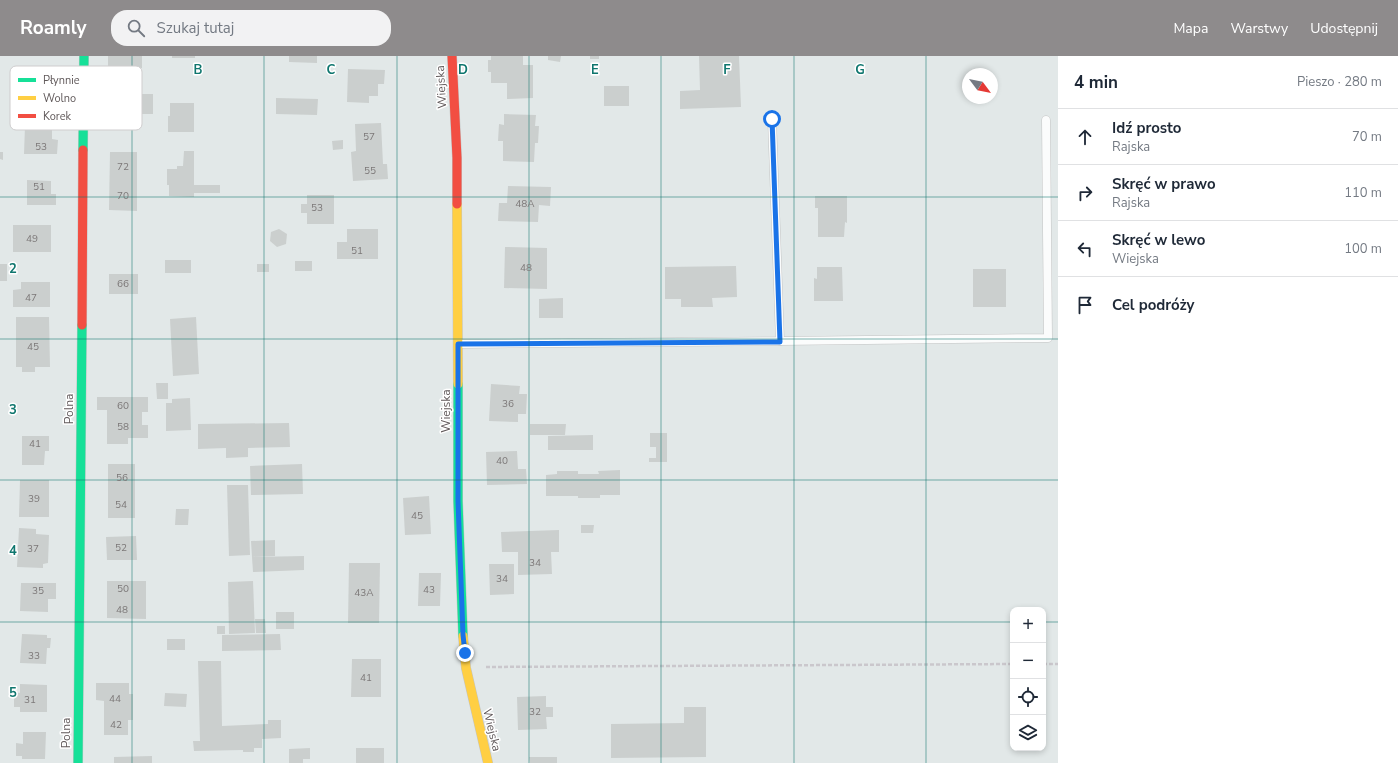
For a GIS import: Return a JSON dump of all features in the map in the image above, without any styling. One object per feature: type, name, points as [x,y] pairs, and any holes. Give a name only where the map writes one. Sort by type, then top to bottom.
[{"type":"street","name":"Polna","points":[[84,56],[84,66]]},
{"type":"street","name":"Wiejska","points":[[452,56],[457,158],[458,501],[463,635],[466,668],[474,709],[488,763]]},
{"type":"street","name":"Polna","points":[[78,763],[83,130]]},
{"type":"lane","points":[[772,119],[780,342]]},
{"type":"lane","points":[[458,344],[780,342],[1048,338],[1046,120]]},
{"type":"path","points":[[466,668],[1010,664]]},
{"type":"path","points":[[1046,664],[1058,664]]},
{"type":"building","points":[[108,56],[142,56],[142,66],[108,66]]},
{"type":"building","points":[[172,56],[195,56],[195,58],[172,58]]},
{"type":"building","points":[[289,56],[317,56],[317,63],[289,62]]},
{"type":"building","points":[[491,56],[523,56],[523,65],[533,65],[533,98],[507,99],[507,83],[491,83],[491,72],[488,72],[488,60],[491,60]]},
{"type":"building","points":[[548,56],[561,56],[560,62],[548,60]]},
{"type":"building","points":[[590,56],[599,56],[599,59],[590,59]]},
{"type":"building","points":[[699,56],[739,56],[741,107],[680,109],[680,91],[700,90]]},
{"type":"building","points":[[348,69],[385,70],[384,84],[378,84],[378,96],[369,96],[369,103],[347,102]]},
{"type":"building","points":[[604,86],[629,86],[629,106],[604,106]]},
{"type":"building","points":[[142,94],[153,94],[153,114],[142,114]]},
{"type":"building","points":[[276,98],[318,99],[317,115],[276,114]]},
{"type":"building","points":[[170,103],[194,103],[194,132],[168,132]]},
{"type":"building","points":[[504,114],[536,115],[535,126],[539,126],[538,143],[535,143],[534,162],[503,161],[503,141],[498,141],[499,124],[504,125]]},
{"type":"building","points":[[381,123],[383,164],[387,164],[388,179],[353,181],[351,152],[356,151],[355,124]]},
{"type":"building","points":[[25,130],[52,130],[52,139],[58,140],[57,154],[24,154]]},
{"type":"building","points":[[343,140],[343,149],[333,150],[332,141]]},
{"type":"building","points":[[184,151],[194,151],[194,185],[220,185],[220,193],[194,193],[194,197],[169,196],[167,169],[177,169],[177,166],[183,166]]},
{"type":"building","points":[[0,152],[3,152],[3,160],[0,159]]},
{"type":"building","points":[[110,152],[137,152],[137,211],[109,210]]},
{"type":"building","points":[[27,180],[51,181],[51,194],[56,194],[56,205],[27,205]]},
{"type":"building","points":[[508,186],[551,187],[550,206],[539,205],[538,222],[498,221],[499,203],[507,203]]},
{"type":"building","points":[[307,195],[334,195],[334,224],[307,224],[307,213],[301,213],[301,204],[307,204]]},
{"type":"building","points":[[815,196],[847,196],[847,223],[845,222],[844,237],[818,237],[818,208],[815,208]]},
{"type":"building","points":[[13,225],[51,225],[51,252],[13,252]]},
{"type":"building","points":[[279,229],[287,234],[286,244],[277,247],[270,241],[271,232]]},
{"type":"building","points":[[347,229],[378,229],[378,259],[337,259],[337,242],[347,242]]},
{"type":"building","points":[[505,247],[547,248],[547,289],[504,288]]},
{"type":"building","points":[[165,260],[191,260],[191,273],[165,273]]},
{"type":"building","points":[[295,261],[312,261],[312,271],[295,271]]},
{"type":"building","points":[[0,264],[7,264],[7,281],[0,281]]},
{"type":"building","points":[[257,264],[269,264],[269,272],[257,272]]},
{"type":"building","points":[[736,266],[737,297],[712,298],[713,307],[681,307],[681,299],[665,299],[665,267]]},
{"type":"building","points":[[817,267],[842,267],[843,301],[814,301],[814,278],[817,279]]},
{"type":"building","points":[[973,269],[1006,269],[1006,307],[973,307]]},
{"type":"building","points":[[109,274],[138,274],[138,294],[109,294]]},
{"type":"building","points":[[21,282],[50,282],[50,307],[13,307],[13,290],[21,289]]},
{"type":"building","points":[[563,298],[563,318],[539,318],[539,299]]},
{"type":"building","points":[[16,317],[49,317],[50,367],[35,367],[35,372],[22,372],[22,367],[16,367]]},
{"type":"building","points":[[196,317],[199,374],[173,376],[170,319]]},
{"type":"building","points":[[156,383],[168,383],[168,399],[157,399]]},
{"type":"building","points":[[491,384],[520,386],[519,394],[527,394],[526,414],[518,414],[518,422],[489,421]]},
{"type":"building","points":[[97,397],[148,397],[148,412],[142,412],[142,425],[148,425],[148,438],[128,438],[128,444],[107,444],[107,410],[97,410]]},
{"type":"building","points":[[190,398],[191,430],[166,431],[166,403],[172,403],[172,399]]},
{"type":"building","points":[[289,423],[290,447],[248,448],[248,457],[226,458],[226,448],[198,449],[198,424]]},
{"type":"building","points":[[530,424],[566,424],[565,435],[530,435]]},
{"type":"building","points":[[650,433],[667,433],[667,462],[649,462],[649,458],[656,458],[656,447],[650,447]]},
{"type":"building","points":[[593,435],[593,450],[548,450],[548,436]]},
{"type":"building","points":[[22,436],[49,436],[49,451],[45,451],[44,465],[22,465]]},
{"type":"building","points":[[517,451],[518,469],[526,469],[527,484],[487,485],[486,452]]},
{"type":"building","points":[[108,464],[135,464],[135,518],[108,518]]},
{"type":"building","points":[[302,464],[303,494],[251,495],[250,466]]},
{"type":"building","points":[[620,470],[620,495],[600,495],[600,498],[546,496],[546,475],[557,474],[557,471],[578,471],[578,474],[599,474],[598,471]]},
{"type":"building","points":[[20,480],[49,480],[49,517],[19,517]]},
{"type":"building","points":[[227,485],[248,485],[250,555],[229,556]]},
{"type":"building","points":[[429,496],[431,534],[405,535],[403,498]]},
{"type":"building","points":[[176,509],[189,509],[188,525],[175,525]]},
{"type":"building","points":[[581,525],[594,525],[593,533],[581,533]]},
{"type":"building","points":[[19,528],[36,529],[36,534],[49,535],[48,563],[43,564],[43,568],[17,567]]},
{"type":"building","points":[[559,530],[559,552],[551,552],[552,574],[518,575],[518,552],[502,552],[501,532]]},
{"type":"building","points":[[136,536],[137,560],[107,560],[106,537]]},
{"type":"building","points":[[275,540],[275,556],[252,557],[251,541]]},
{"type":"building","points":[[304,556],[304,570],[253,572],[252,557]]},
{"type":"building","points":[[349,563],[380,563],[379,623],[348,623]]},
{"type":"building","points":[[489,564],[514,564],[514,594],[490,595]]},
{"type":"building","points":[[419,573],[441,573],[440,606],[418,606]]},
{"type":"building","points":[[107,581],[146,581],[146,619],[107,618]]},
{"type":"building","points":[[253,581],[255,633],[229,634],[228,582]]},
{"type":"building","points":[[21,583],[56,583],[56,599],[48,599],[48,612],[20,611]]},
{"type":"building","points":[[276,612],[294,612],[294,629],[276,629]]},
{"type":"building","points":[[255,619],[265,619],[266,633],[256,633]]},
{"type":"building","points":[[217,626],[225,626],[225,634],[217,634]]},
{"type":"building","points":[[22,634],[47,635],[47,638],[51,638],[50,648],[47,648],[46,664],[20,663]]},
{"type":"building","points":[[280,634],[281,650],[222,651],[222,635]]},
{"type":"building","points":[[167,639],[185,639],[185,650],[167,650]]},
{"type":"building","points":[[352,659],[381,659],[381,697],[351,697]]},
{"type":"building","points":[[198,661],[221,661],[222,726],[268,724],[268,720],[281,720],[281,738],[262,739],[262,748],[254,748],[254,752],[243,752],[243,750],[194,751],[193,741],[200,741]]},
{"type":"building","points":[[96,683],[129,683],[129,694],[133,694],[133,720],[128,720],[128,735],[104,735],[104,701],[96,700]]},
{"type":"building","points":[[20,684],[47,685],[47,712],[20,712],[20,707],[14,707],[14,692],[20,693]]},
{"type":"building","points":[[165,693],[187,694],[186,707],[164,706]]},
{"type":"building","points":[[546,696],[546,707],[553,707],[553,717],[546,717],[547,729],[518,730],[517,697]]},
{"type":"building","points":[[684,707],[706,707],[706,757],[611,758],[611,724],[684,723]]},
{"type":"building","points":[[23,732],[46,732],[45,759],[22,759],[22,756],[16,756],[16,743],[23,744]]},
{"type":"building","points":[[310,748],[310,759],[303,759],[303,763],[289,763],[289,749]]},
{"type":"building","points":[[356,748],[384,748],[384,763],[356,763]]},
{"type":"building","points":[[152,756],[152,763],[114,763],[114,757]]},
{"type":"building","points":[[529,757],[557,757],[557,763],[530,763]]},
{"type":"traffic: fast","points":[[84,56],[84,66]]},
{"type":"traffic: fast","points":[[83,130],[83,150]]},
{"type":"traffic: fast","points":[[78,763],[82,325]]},
{"type":"traffic: fast","points":[[458,384],[458,501],[463,636]]},
{"type":"traffic: slow","points":[[457,204],[458,384]]},
{"type":"traffic: slow","points":[[463,636],[466,668],[488,763]]},
{"type":"traffic: jam","points":[[452,56],[457,158],[457,204]]},
{"type":"traffic: jam","points":[[82,325],[83,150]]},
{"type":"route","points":[[465,653],[458,501],[458,344],[780,342],[772,119]]}]
